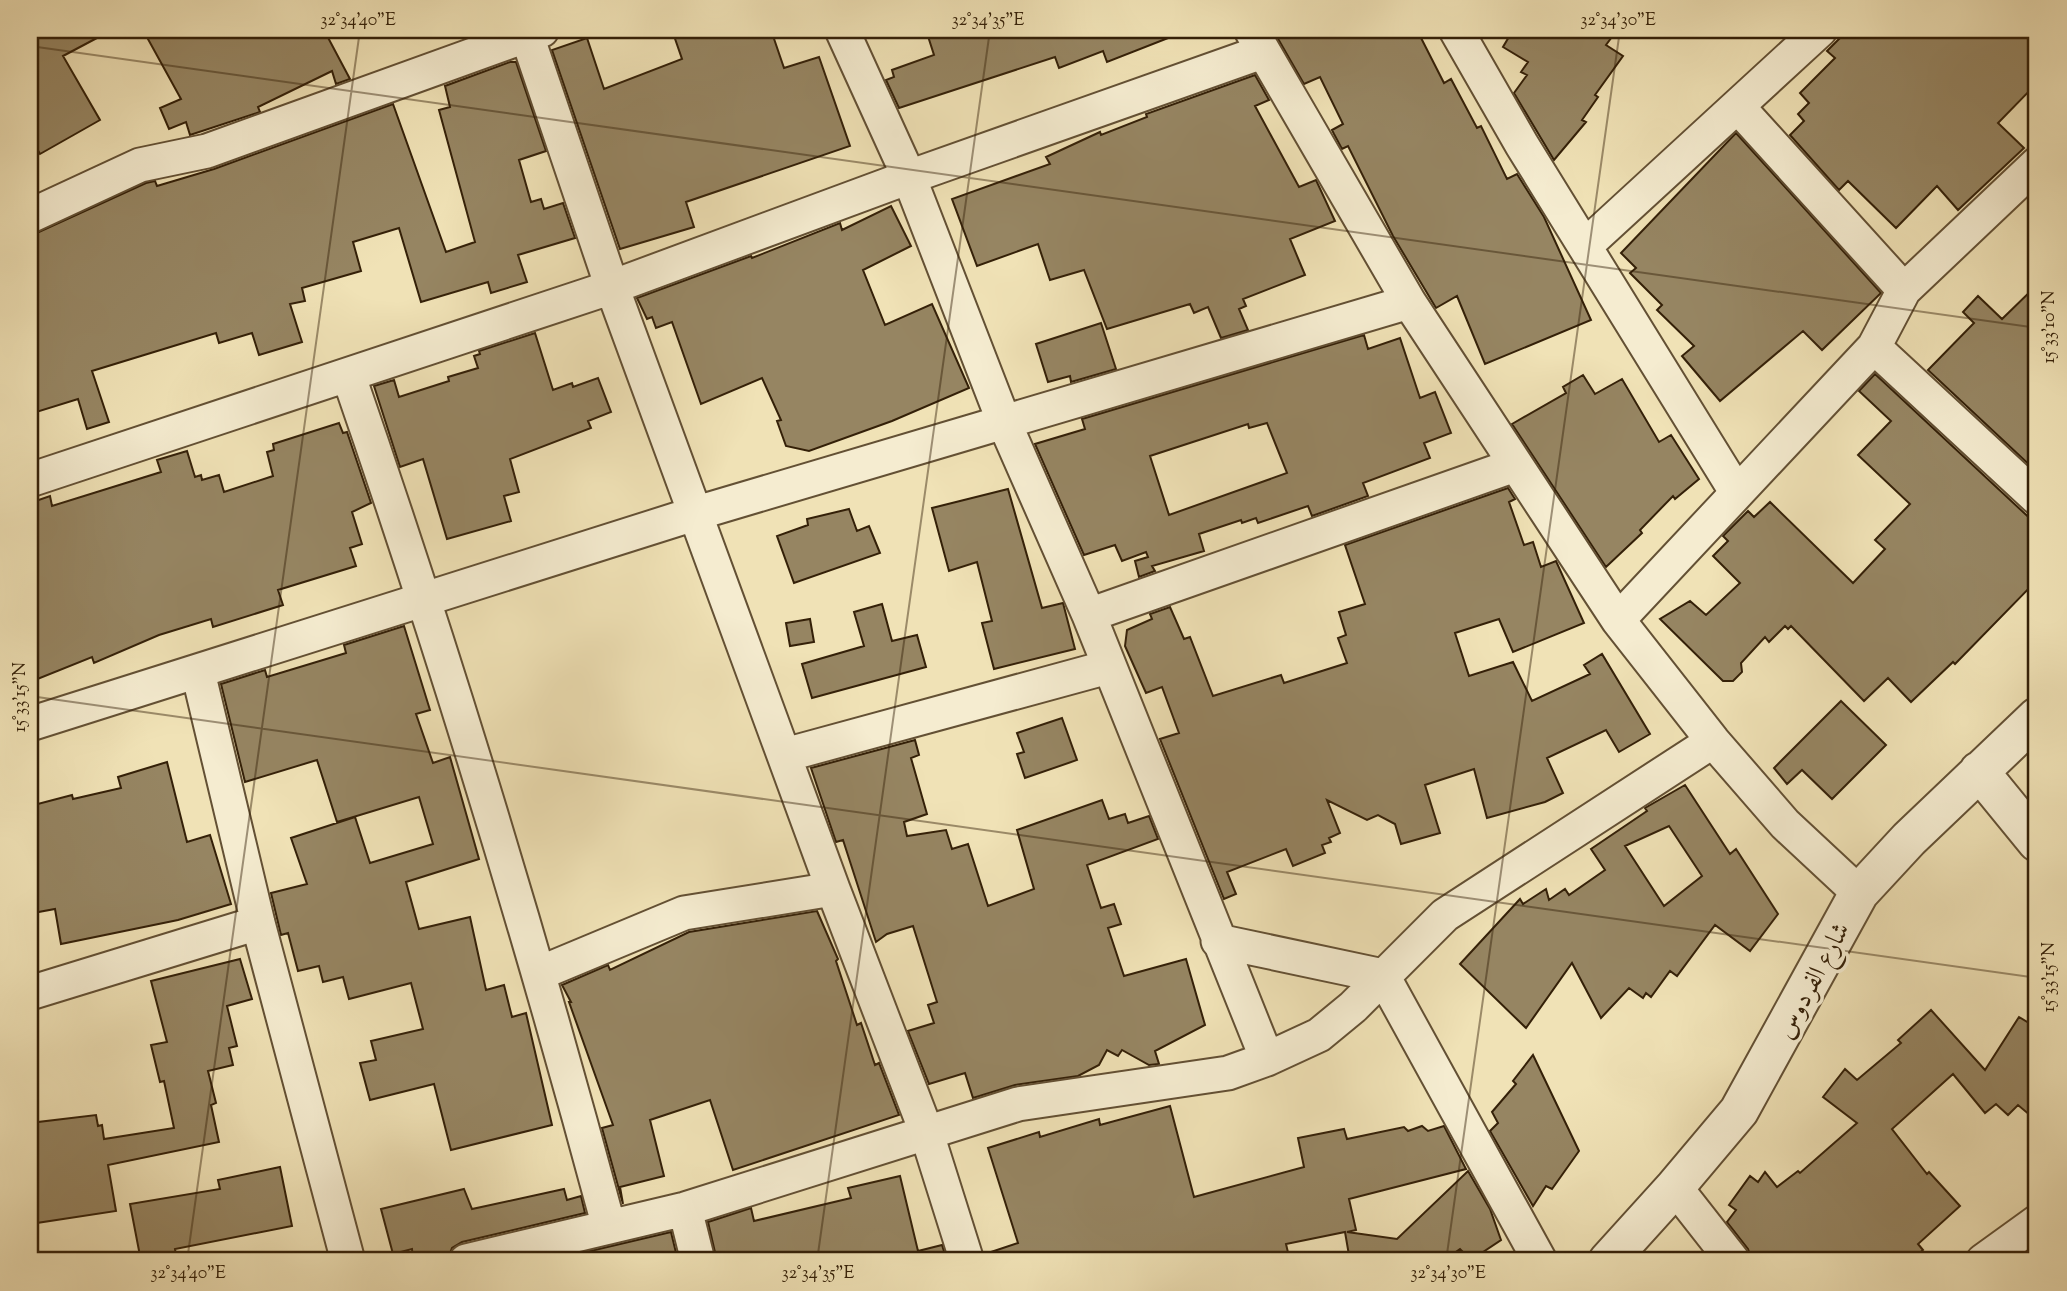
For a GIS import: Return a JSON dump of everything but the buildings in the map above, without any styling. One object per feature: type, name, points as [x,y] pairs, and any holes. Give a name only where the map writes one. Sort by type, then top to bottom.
[{"type":"street","points":[[842,30],[909,177],[1004,422],[1089,615],[1267,1059]]},
{"type":"street","points":[[1456,30],[1737,493]]},
{"type":"street","points":[[1585,246],[1820,30]]},
{"type":"street","points":[[30,216],[140,165],[207,151],[532,31],[612,287],[833,890],[926,1131],[967,1261]]},
{"type":"street","points":[[30,480],[612,287],[909,177],[1256,41],[1409,302],[1618,620],[1713,741],[1785,824],[1859,893]]},
{"type":"street","points":[[1738,107],[1904,289]]},
{"type":"street","points":[[1618,620],[1874,347],[1904,289],[2037,164]]},
{"type":"street","points":[[30,724],[697,513],[1409,302]]},
{"type":"street","points":[[1874,347],[2037,498]]},
{"type":"street","points":[[349,376],[426,599],[540,973],[609,1227]]},
{"type":"street","points":[[1089,615],[1515,465]]},
{"type":"street","points":[[785,755],[1108,667]]},
{"type":"street","points":[[198,672],[258,923],[348,1261]]},
{"type":"street","name":"شارع الفردوس","points":[[1608,1261],[1675,1188],[1739,1111],[1859,893],[1909,839],[2037,717]]},
{"type":"street","points":[[481,1259],[685,1209],[1018,1104],[1228,1073],[1267,1059],[1319,1035],[1353,1007],[1445,915],[1713,741]]},
{"type":"street","points":[[1979,771],[2037,842]]},
{"type":"street","points":[[540,973],[684,914],[833,890]]},
{"type":"street","points":[[30,993],[258,923]]},
{"type":"street","points":[[1218,941],[1383,976],[1540,1261]]},
{"type":"street","points":[[1675,1188],[1732,1261]]},
{"type":"street","points":[[685,1209],[698,1261]]},
{"type":"street","points":[[1983,1261],[2037,1222]]}]
